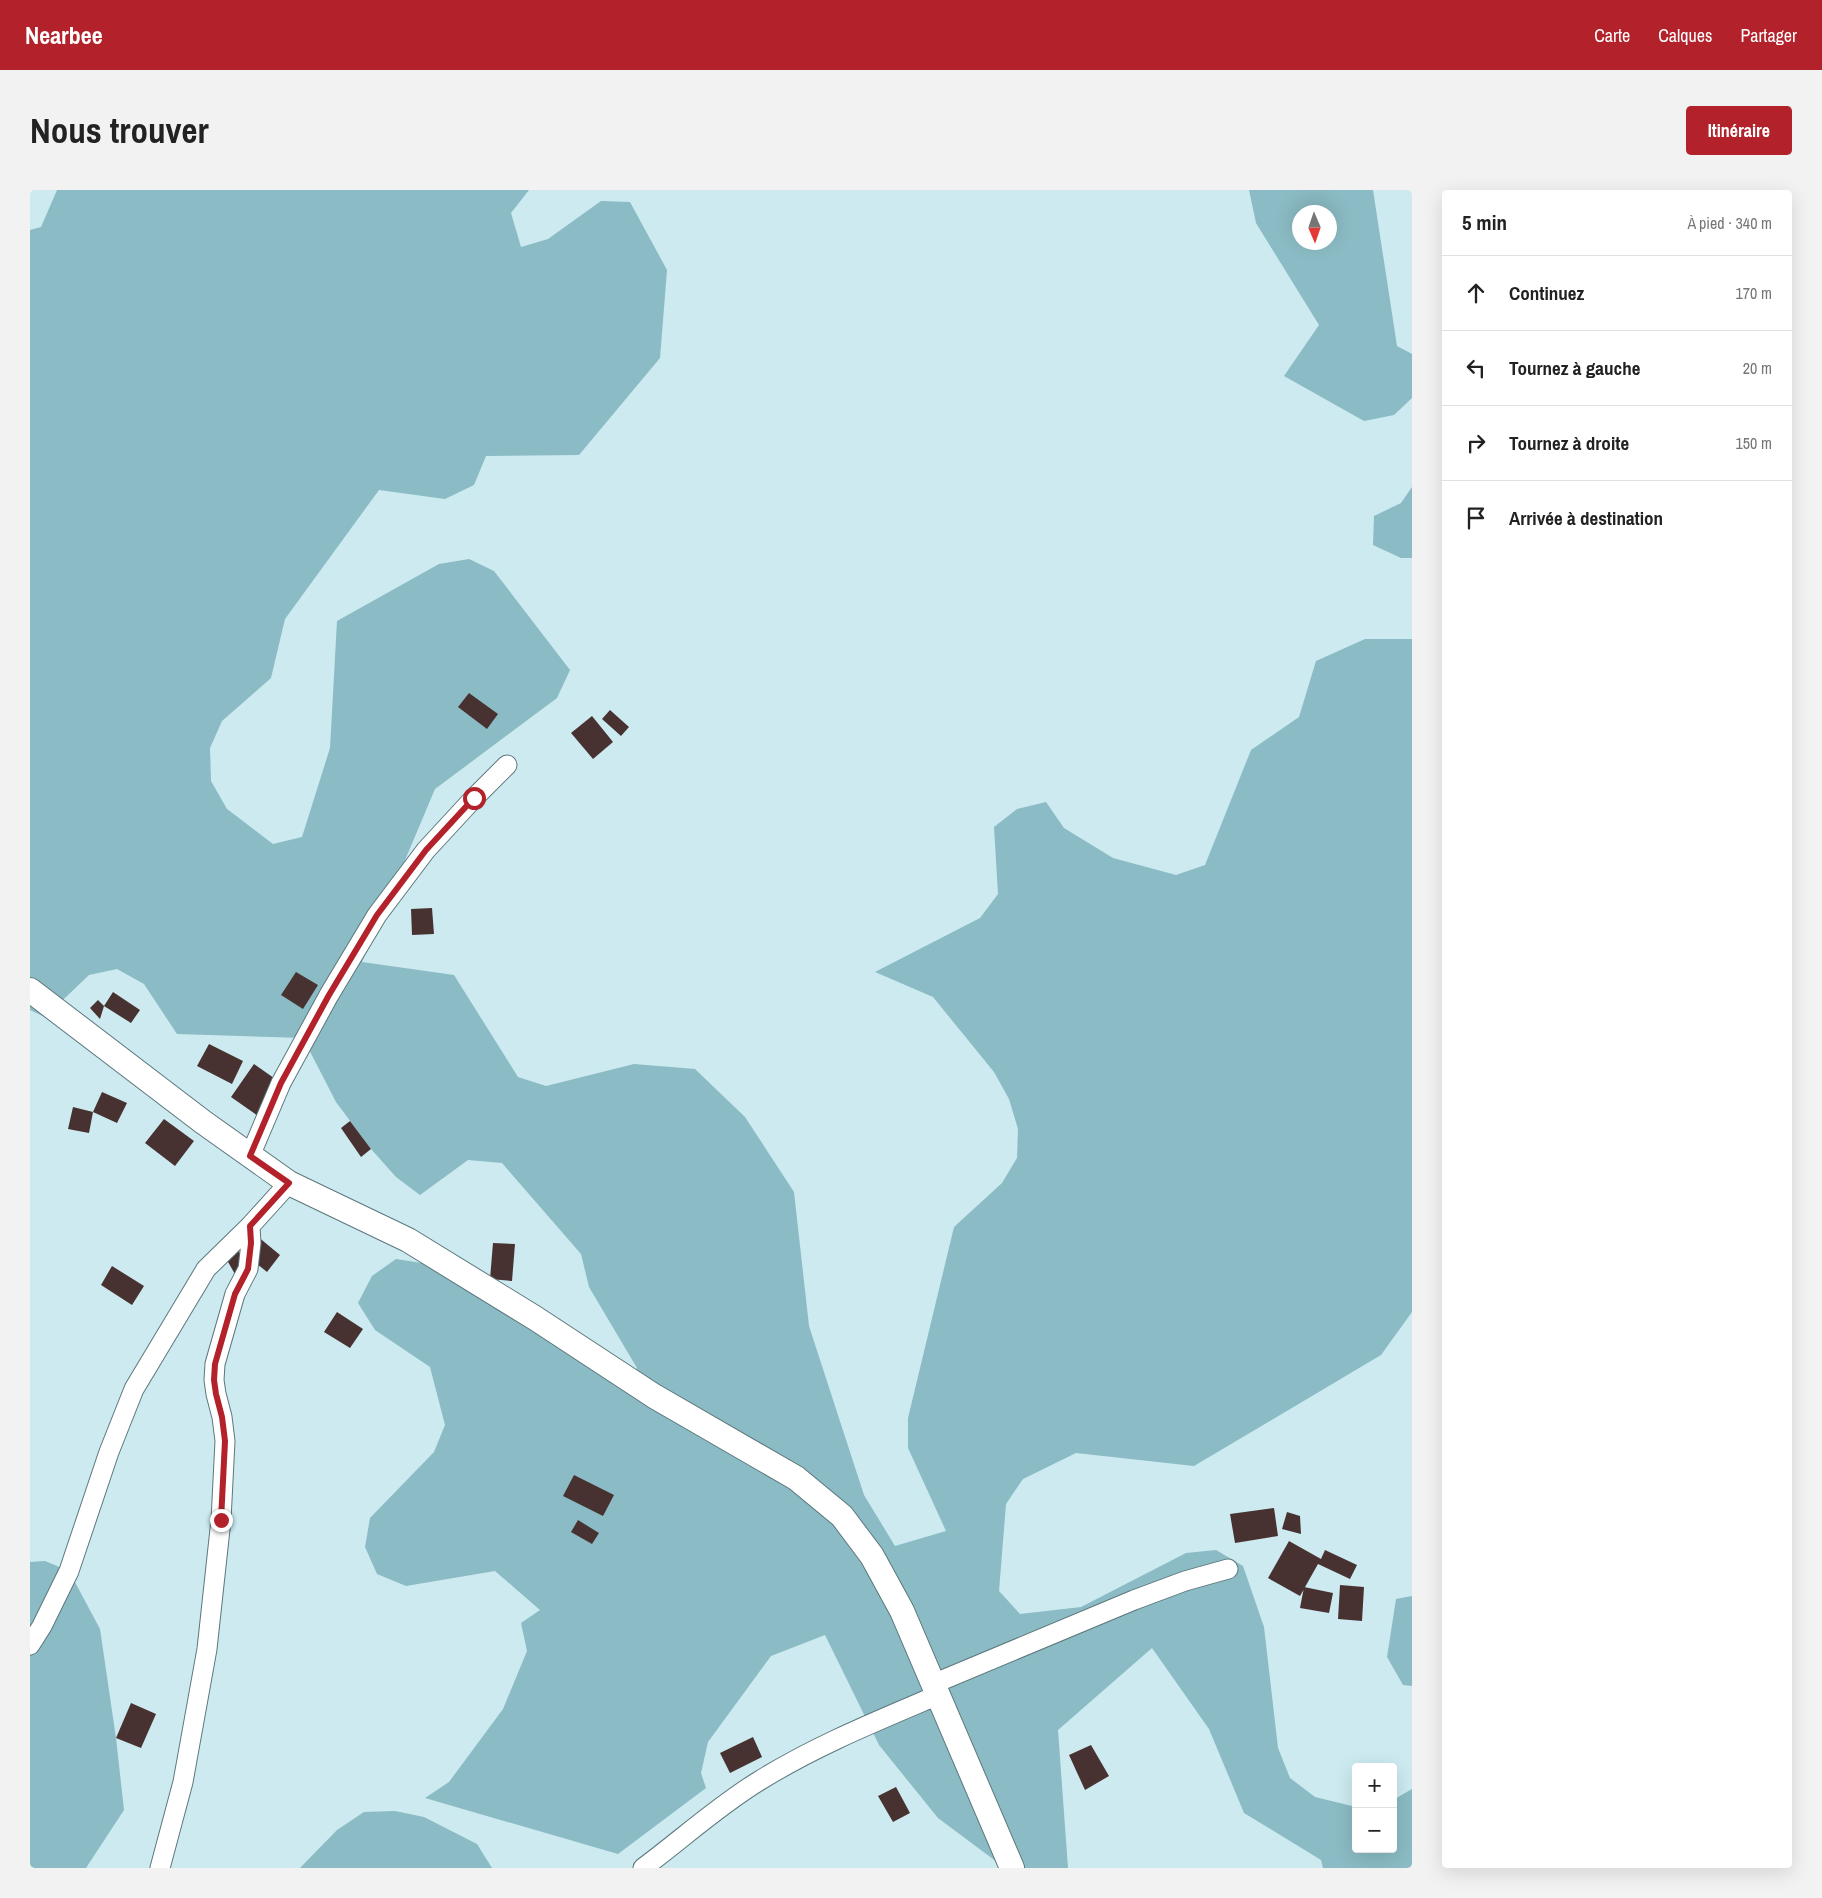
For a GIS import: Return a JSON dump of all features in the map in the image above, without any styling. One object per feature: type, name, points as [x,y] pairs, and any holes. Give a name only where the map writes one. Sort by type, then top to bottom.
[{"type":"street","points":[[250,1156],[281,1083],[329,995],[377,915],[426,850],[474,798],[508,765]]},
{"type":"street","points":[[30,990],[250,1156],[289,1183],[408,1240],[535,1318],[654,1396],[796,1478],[842,1516],[872,1556],[902,1611],[1012,1868]]},
{"type":"street","points":[[30,1645],[42,1626],[69,1571],[109,1452],[134,1388],[206,1269],[250,1226],[289,1183]]},
{"type":"street","points":[[160,1868],[182,1782],[207,1649],[221,1520],[225,1441],[215,1387],[215,1364],[235,1294],[248,1269],[251,1243],[250,1226]]},
{"type":"street","points":[[643,1868],[716,1809],[808,1752],[935,1689],[1134,1600],[1185,1581],[1228,1569]]},
{"type":"shaded area","points":[[57,190],[529,190],[511,213],[521,247],[548,239],[601,201],[630,202],[667,270],[660,358],[579,455],[486,456],[474,485],[445,499],[379,490],[285,619],[271,678],[222,721],[210,748],[211,781],[227,809],[273,844],[302,837],[330,748],[337,621],[439,564],[469,559],[494,571],[570,670],[557,698],[435,789],[362,962],[454,975],[518,1077],[546,1086],[634,1064],[695,1069],[745,1117],[794,1192],[809,1326],[864,1495],[895,1546],[946,1531],[908,1448],[908,1418],[954,1227],[1002,1183],[1017,1158],[1018,1129],[1009,1099],[994,1072],[933,997],[875,972],[980,918],[998,894],[994,827],[1017,809],[1046,802],[1064,828],[1113,858],[1176,875],[1205,865],[1251,750],[1299,717],[1316,661],[1365,639],[1412,639],[1412,1312],[1381,1355],[1194,1466],[1076,1453],[1023,1479],[1006,1504],[999,1591],[1020,1614],[1081,1607],[1186,1553],[1216,1550],[1243,1566],[1264,1627],[1278,1748],[1290,1778],[1315,1797],[1352,1806],[1352,1853],[1397,1853],[1397,1798],[1412,1789],[1412,1868],[1323,1868],[1321,1860],[1244,1813],[1209,1729],[1152,1648],[1058,1730],[1068,1868],[1005,1868],[938,1818],[879,1745],[825,1635],[771,1656],[708,1742],[701,1773],[706,1788],[618,1854],[425,1798],[449,1782],[503,1709],[527,1651],[521,1623],[540,1610],[495,1571],[406,1586],[377,1574],[365,1547],[370,1518],[434,1452],[445,1425],[430,1367],[375,1330],[358,1303],[372,1276],[396,1259],[428,1264],[626,1389],[637,1368],[589,1287],[581,1254],[502,1163],[468,1160],[420,1195],[396,1177],[371,1149],[336,1102],[303,1038],[177,1034],[144,984],[117,969],[89,975],[45,1017],[30,1010],[30,230],[41,227]]},
{"type":"shaded area","points":[[1249,190],[1373,190],[1397,346],[1412,354],[1412,398],[1394,415],[1364,421],[1284,376],[1319,325],[1256,223]]},
{"type":"shaded area","points":[[1412,487],[1412,558],[1401,558],[1373,545],[1374,516],[1401,503]]},
{"type":"shaded area","points":[[45,1561],[69,1571],[100,1629],[116,1738],[124,1810],[86,1868],[30,1868],[30,1562]]},
{"type":"shaded area","points":[[1412,1596],[1412,1686],[1403,1685],[1387,1657],[1396,1599]]},
{"type":"shaded area","points":[[395,1811],[424,1817],[477,1844],[492,1868],[300,1868],[337,1830],[364,1812]]},
{"type":"building","points":[[469,693],[498,714],[487,729],[458,707]]},
{"type":"building","points":[[610,710],[629,727],[621,736],[602,719]]},
{"type":"building","points":[[592,716],[613,742],[593,759],[571,733]]},
{"type":"building","points":[[432,908],[434,934],[412,935],[411,909]]},
{"type":"building","points":[[296,972],[318,985],[303,1009],[281,995]]},
{"type":"building","points":[[113,992],[140,1010],[131,1023],[104,1006]]},
{"type":"building","points":[[98,1000],[104,1006],[100,1019],[90,1008]]},
{"type":"building","points":[[209,1044],[243,1061],[232,1084],[197,1066]]},
{"type":"building","points":[[254,1064],[281,1083],[258,1116],[231,1097]]},
{"type":"building","points":[[102,1092],[127,1103],[117,1123],[93,1112]]},
{"type":"building","points":[[73,1107],[93,1112],[89,1133],[68,1129]]},
{"type":"building","points":[[164,1119],[194,1141],[175,1166],[145,1143]]},
{"type":"building","points":[[350,1121],[371,1149],[361,1157],[341,1128]]},
{"type":"building","points":[[251,1231],[280,1255],[267,1272],[237,1248]]},
{"type":"building","points":[[493,1243],[515,1244],[512,1281],[490,1279]]},
{"type":"building","points":[[237,1248],[248,1269],[236,1276],[227,1260]]},
{"type":"building","points":[[112,1266],[144,1286],[132,1305],[101,1285]]},
{"type":"building","points":[[337,1312],[363,1329],[350,1348],[324,1332]]},
{"type":"building","points":[[574,1475],[614,1495],[603,1516],[563,1496]]},
{"type":"building","points":[[1274,1508],[1278,1536],[1235,1543],[1230,1514]]},
{"type":"building","points":[[1287,1512],[1300,1516],[1301,1534],[1282,1529]]},
{"type":"building","points":[[578,1520],[599,1533],[592,1544],[571,1532]]},
{"type":"building","points":[[1289,1541],[1321,1559],[1325,1550],[1357,1565],[1350,1579],[1318,1564],[1300,1596],[1268,1578]]},
{"type":"building","points":[[1340,1585],[1364,1587],[1362,1621],[1338,1619]]},
{"type":"building","points":[[1304,1587],[1333,1593],[1329,1613],[1300,1608]]},
{"type":"building","points":[[131,1703],[156,1714],[141,1748],[116,1738]]},
{"type":"building","points":[[753,1737],[762,1757],[730,1773],[720,1753]]},
{"type":"building","points":[[1091,1745],[1109,1776],[1085,1790],[1069,1755]]},
{"type":"building","points":[[896,1787],[910,1813],[893,1822],[878,1796]]},
{"type":"route","points":[[221,1520],[225,1441],[214,1380],[215,1364],[235,1294],[248,1269],[251,1243],[250,1226],[289,1183],[250,1156],[281,1083],[329,995],[377,915],[426,850],[474,798]]}]
